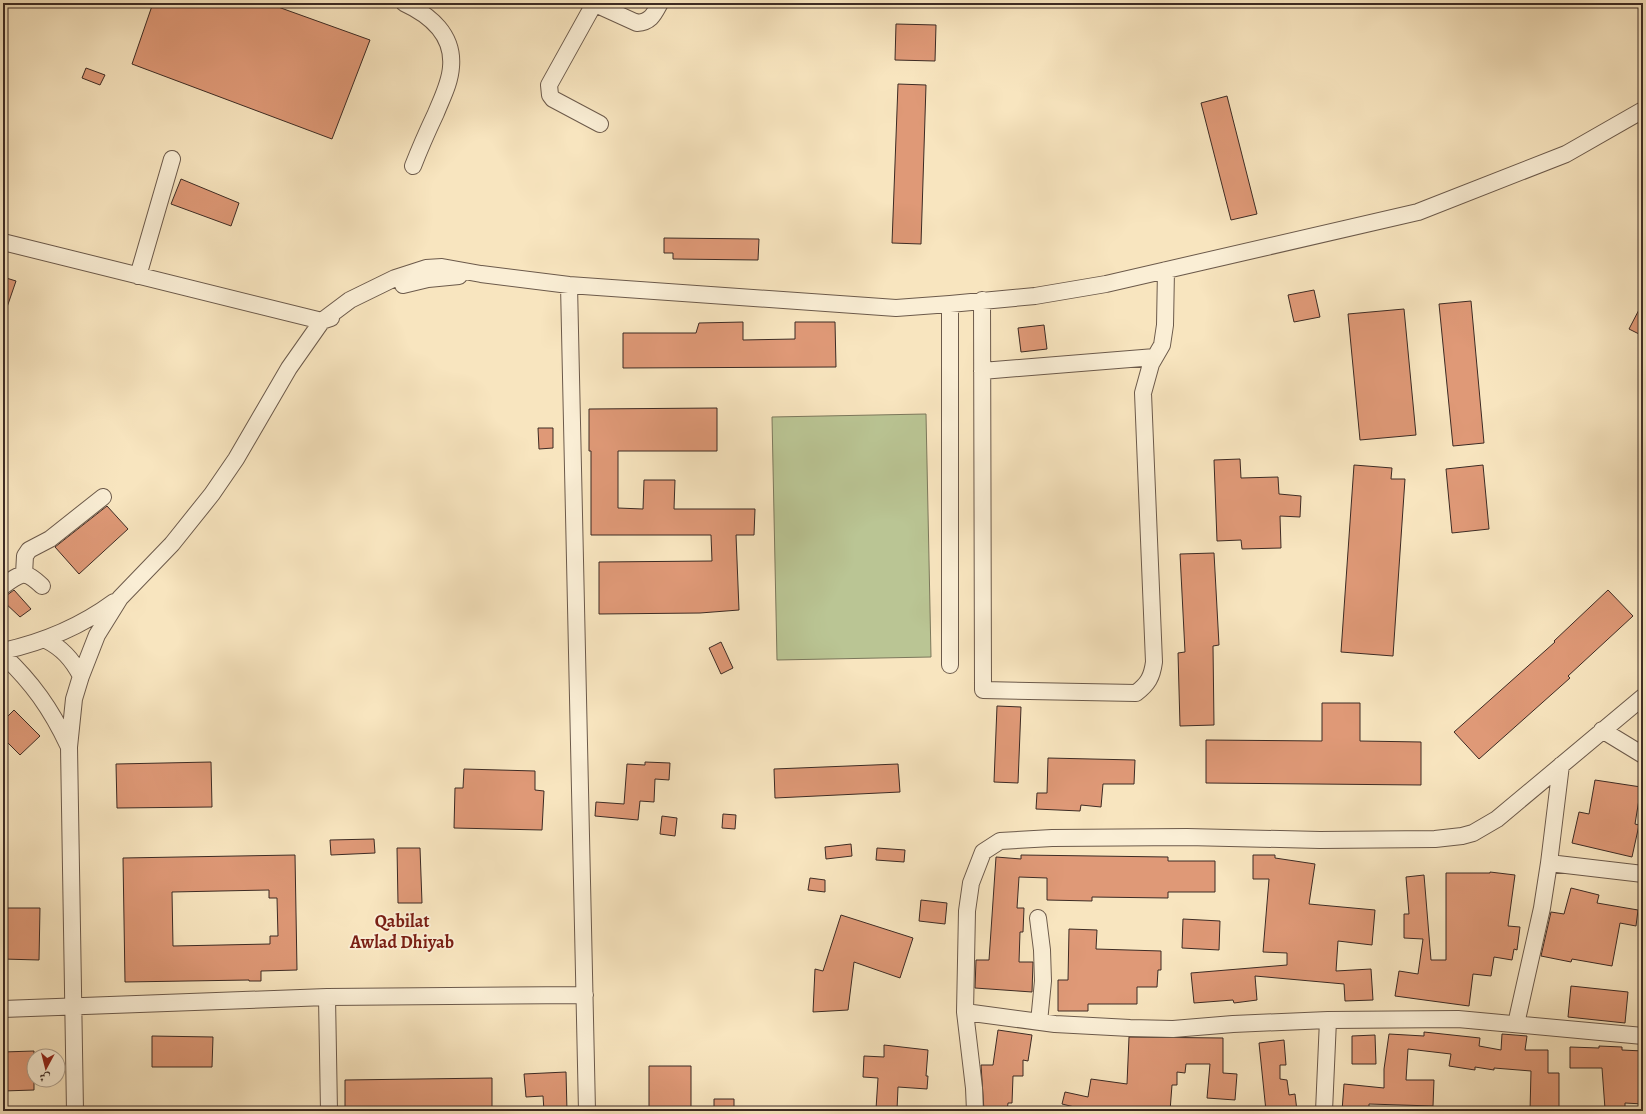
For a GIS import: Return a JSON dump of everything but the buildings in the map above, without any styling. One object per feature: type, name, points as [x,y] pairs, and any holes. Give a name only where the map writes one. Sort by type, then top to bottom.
[{"type":"street","points":[[404,3],[417,9],[432,19],[443,32],[450,49],[452,66],[448,83],[413,166]]},
{"type":"street","points":[[600,124],[553,99],[549,90],[549,85],[593,3],[637,23],[644,23],[654,15],[660,3]]},
{"type":"street","points":[[3,650],[46,640],[85,622],[120,598],[172,544],[212,494],[236,459],[289,368],[322,321],[356,296],[410,272],[426,268],[442,267],[481,274],[569,285],[896,308],[1036,296],[1106,284],[1418,212],[1566,154],[1643,110]]},
{"type":"street","points":[[138,276],[172,160]]},
{"type":"street","points":[[3,242],[322,321]]},
{"type":"street","points":[[982,300],[983,690],[1136,693],[1146,686],[1153,674],[1154,662],[1143,393],[1151,364],[1162,345],[1165,326],[1166,270]]},
{"type":"street","points":[[569,285],[585,995],[586,1111]]},
{"type":"street","points":[[950,304],[950,665]]},
{"type":"street","points":[[982,371],[1155,357]]},
{"type":"street","points":[[24,574],[25,556],[29,550],[50,539],[103,497]]},
{"type":"street","points":[[3,586],[15,576],[24,574],[32,577],[42,586]]},
{"type":"street","points":[[75,1111],[68,747],[74,699],[81,676],[97,635],[120,598]]},
{"type":"street","points":[[46,640],[63,650],[73,662],[81,676]]},
{"type":"street","points":[[3,655],[33,685],[58,725],[68,747]]},
{"type":"street","points":[[975,1111],[974,1088],[965,1012],[966,946],[971,883],[983,852],[1000,841],[1052,838],[1187,837],[1320,840],[1435,839],[1462,836],[1484,828],[1497,819],[1643,697]]},
{"type":"street","points":[[1602,730],[1643,755]]},
{"type":"street","points":[[1516,1024],[1542,908],[1561,765]]},
{"type":"street","points":[[1549,863],[1643,874]]},
{"type":"street","points":[[1038,918],[1042,950],[1043,981],[1039,1022]]},
{"type":"street","points":[[3,1009],[73,1005],[327,997],[585,995]]},
{"type":"street","points":[[327,997],[329,1111]]},
{"type":"street","points":[[965,1012],[1039,1022],[1102,1027],[1173,1029],[1233,1024],[1328,1020],[1458,1019],[1643,1036]]},
{"type":"street","points":[[1324,1111],[1328,1020]]},
{"type":"green space","points":[[926,414],[931,657],[777,660],[772,417]]},
{"type":"district","name":"Qabilat Awlad Dhiyab","points":[[402,931]]}]
